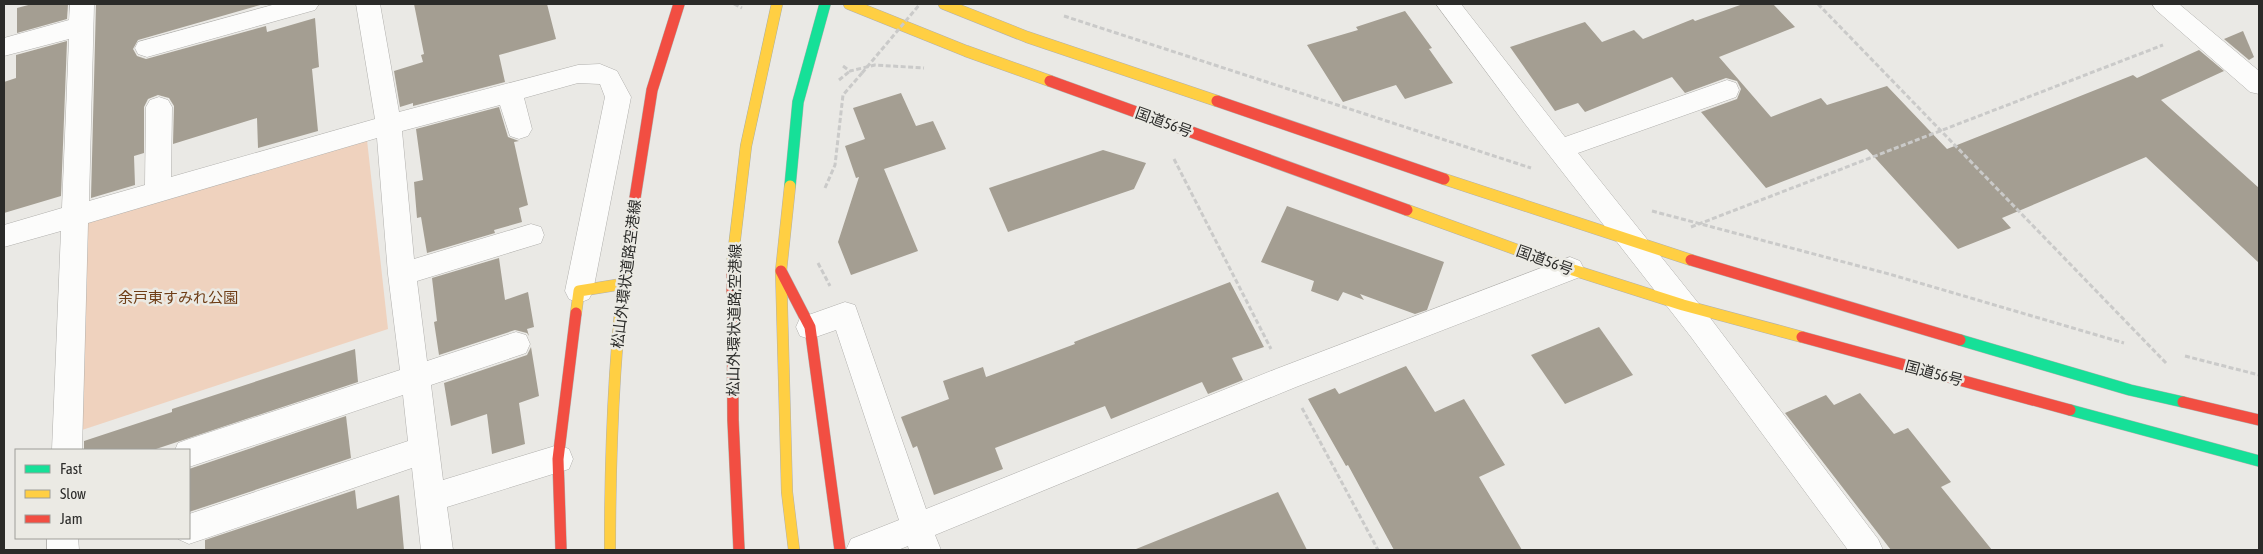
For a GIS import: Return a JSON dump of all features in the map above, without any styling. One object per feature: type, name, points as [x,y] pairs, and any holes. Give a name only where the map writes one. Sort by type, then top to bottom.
[{"type":"main road","name":"松山外環状道路空港線","points":[[610,550],[609,452],[622,284],[652,90],[679,4]]},
{"type":"main road","name":"松山外環状道路;空港線","points":[[739,550],[733,420],[732,266],[746,146],[777,4]]},
{"type":"main road","points":[[794,550],[787,492],[781,271],[798,102],[825,4]]},
{"type":"main road","name":"国道56号","points":[[849,4],[966,51],[1570,269],[1683,305],[2259,461]]},
{"type":"main road","points":[[944,4],[1027,37],[1634,243],[2130,390],[2259,420]]},
{"type":"main road","points":[[781,271],[810,327],[840,550]]},
{"type":"main road","points":[[561,550],[558,459],[579,291],[622,284]]},
{"type":"street","points":[[147,48],[307,4]]},
{"type":"street","points":[[368,4],[389,125],[402,274],[436,550]]},
{"type":"street","points":[[1448,4],[1534,117],[1683,305],[1867,550]]},
{"type":"street","points":[[2164,4],[2259,85]]},
{"type":"street","points":[[4,46],[82,15],[67,449]]},
{"type":"street","points":[[4,236],[158,190],[389,125],[578,74],[603,72],[612,78],[618,97],[579,291]]},
{"type":"street","points":[[1561,149],[1727,90]]},
{"type":"street","points":[[510,92],[519,129]]},
{"type":"street","points":[[158,107],[158,190]]},
{"type":"street","points":[[402,274],[531,235]]},
{"type":"street","points":[[862,550],[921,538],[1277,382],[1570,269]]},
{"type":"street","points":[[810,327],[845,314],[921,538]]},
{"type":"street","points":[[190,453],[415,376],[516,344]]},
{"type":"street","points":[[190,528],[424,450]]},
{"type":"street","points":[[430,498],[558,459]]},
{"type":"path","points":[[734,4],[742,8]]},
{"type":"path","points":[[825,189],[835,165],[843,95],[920,4]]},
{"type":"path","points":[[1818,4],[2168,364]]},
{"type":"path","points":[[1056,14],[1082,20],[1539,171]]},
{"type":"path","points":[[1683,230],[2197,32]]},
{"type":"path","points":[[812,47],[850,71],[875,65],[931,69]]},
{"type":"path","points":[[1648,210],[1889,274],[2124,343]]},
{"type":"path","points":[[2185,356],[2259,375]]},
{"type":"green space","name":"余戸東すみれ公園","points":[[367,140],[388,329],[76,432],[84,223]]},
{"type":"building","points":[[32,4],[68,4],[67,19],[17,33],[17,8]]},
{"type":"building","points":[[96,4],[264,4],[138,40],[133,49],[137,56],[146,59],[266,26],[267,32],[315,18],[319,67],[312,69],[318,131],[258,148],[257,118],[173,144],[174,106],[169,98],[158,95],[148,99],[144,107],[144,153],[134,156],[135,185],[91,198]]},
{"type":"building","points":[[414,4],[547,4],[556,39],[499,55],[505,82],[413,106],[413,103],[400,107],[394,71],[423,62],[421,55],[424,54]]},
{"type":"building","points":[[1743,4],[1773,4],[1795,27],[1719,57],[1771,117],[1821,98],[1827,105],[1887,86],[1947,149],[2133,75],[2137,78],[2199,50],[2224,71],[2161,100],[2259,188],[2259,263],[2146,157],[2002,218],[2011,228],[1958,249],[1867,149],[1766,188],[1701,112],[1737,99],[1741,89],[1737,81],[1726,78],[1685,93],[1672,77],[1585,112],[1578,103],[1555,111],[1510,47],[1585,22],[1602,42],[1634,30],[1643,39],[1693,19],[1695,21]]},
{"type":"building","points":[[1405,11],[1432,48],[1429,49],[1453,83],[1405,99],[1396,85],[1343,102],[1307,45],[1358,30],[1356,27]]},
{"type":"building","points":[[2243,31],[2254,57],[2249,60],[2224,39]]},
{"type":"building","points":[[67,41],[61,196],[4,213],[4,82],[16,78],[16,55]]},
{"type":"building","points":[[901,93],[916,126],[933,121],[946,149],[884,169],[918,251],[851,275],[838,242],[859,177],[856,178],[845,146],[865,139],[853,108]]},
{"type":"building","points":[[499,107],[508,137],[519,141],[514,142],[528,205],[519,208],[522,222],[494,230],[495,233],[427,253],[421,217],[417,218],[414,182],[423,180],[416,129]]},
{"type":"building","points":[[1103,150],[1146,163],[1134,189],[1008,232],[989,188]]},
{"type":"building","points":[[1287,206],[1444,262],[1427,310],[1415,314],[1360,294],[1364,300],[1343,292],[1338,301],[1311,291],[1314,281],[1261,262]]},
{"type":"building","points":[[499,258],[505,300],[528,292],[534,327],[527,329],[529,336],[527,333],[515,330],[439,355],[434,322],[437,321],[432,278]]},
{"type":"building","points":[[1230,282],[1264,347],[1232,358],[1243,380],[1208,394],[1202,382],[1111,419],[1105,406],[995,448],[1003,469],[934,495],[917,446],[913,448],[901,417],[949,399],[943,381],[983,367],[986,377],[1075,344],[1074,342]]},
{"type":"building","points":[[1599,327],[1633,375],[1565,404],[1531,355]]},
{"type":"building","points":[[531,347],[539,396],[519,403],[525,444],[492,454],[487,414],[451,426],[444,383],[527,355]]},
{"type":"building","points":[[355,349],[358,382],[156,449],[84,449],[84,441],[172,412],[172,409]]},
{"type":"building","points":[[1406,366],[1435,412],[1464,399],[1505,465],[1479,477],[1522,550],[1394,550],[1348,465],[1346,466],[1308,399],[1335,388],[1339,394]]},
{"type":"building","points":[[1860,393],[1894,434],[1908,428],[1951,482],[1941,487],[1992,550],[1891,550],[1785,413],[1826,395],[1834,405]]},
{"type":"building","points":[[346,416],[351,458],[190,512],[190,469]]},
{"type":"building","points":[[355,490],[357,509],[399,495],[404,550],[205,550],[205,540]]},
{"type":"building","points":[[1278,492],[1307,550],[1136,549]]},
{"type":"traffic: fast","points":[[790,186],[798,102],[825,4]]},
{"type":"traffic: fast","points":[[1960,340],[2130,390],[2183,402]]},
{"type":"traffic: fast","points":[[2070,410],[2259,461]]},
{"type":"traffic: slow","points":[[732,264],[746,146],[777,4]]},
{"type":"traffic: slow","points":[[849,4],[966,51],[1050,81]]},
{"type":"traffic: slow","points":[[944,4],[1027,37],[1217,101]]},
{"type":"traffic: slow","points":[[1444,179],[1634,243],[1691,260]]},
{"type":"traffic: slow","points":[[790,186],[781,271],[787,492],[794,550]]},
{"type":"traffic: slow","points":[[1407,210],[1570,269],[1683,305],[1802,337]]},
{"type":"traffic: slow","points":[[610,550],[610,471],[613,393],[619,314],[629,236]]},
{"type":"traffic: slow","points":[[576,313],[579,291],[622,284]]},
{"type":"traffic: jam","points":[[629,236],[652,90],[679,4]]},
{"type":"traffic: jam","points":[[1050,81],[1407,210]]},
{"type":"traffic: jam","points":[[1217,101],[1444,179]]},
{"type":"traffic: jam","points":[[1691,260],[1960,340]]},
{"type":"traffic: jam","points":[[732,264],[733,420],[739,550]]},
{"type":"traffic: jam","points":[[781,271],[810,327],[840,550]]},
{"type":"traffic: jam","points":[[561,550],[558,459],[576,313]]},
{"type":"traffic: jam","points":[[1802,337],[2070,410]]},
{"type":"traffic: jam","points":[[2183,402],[2259,420]]}]
